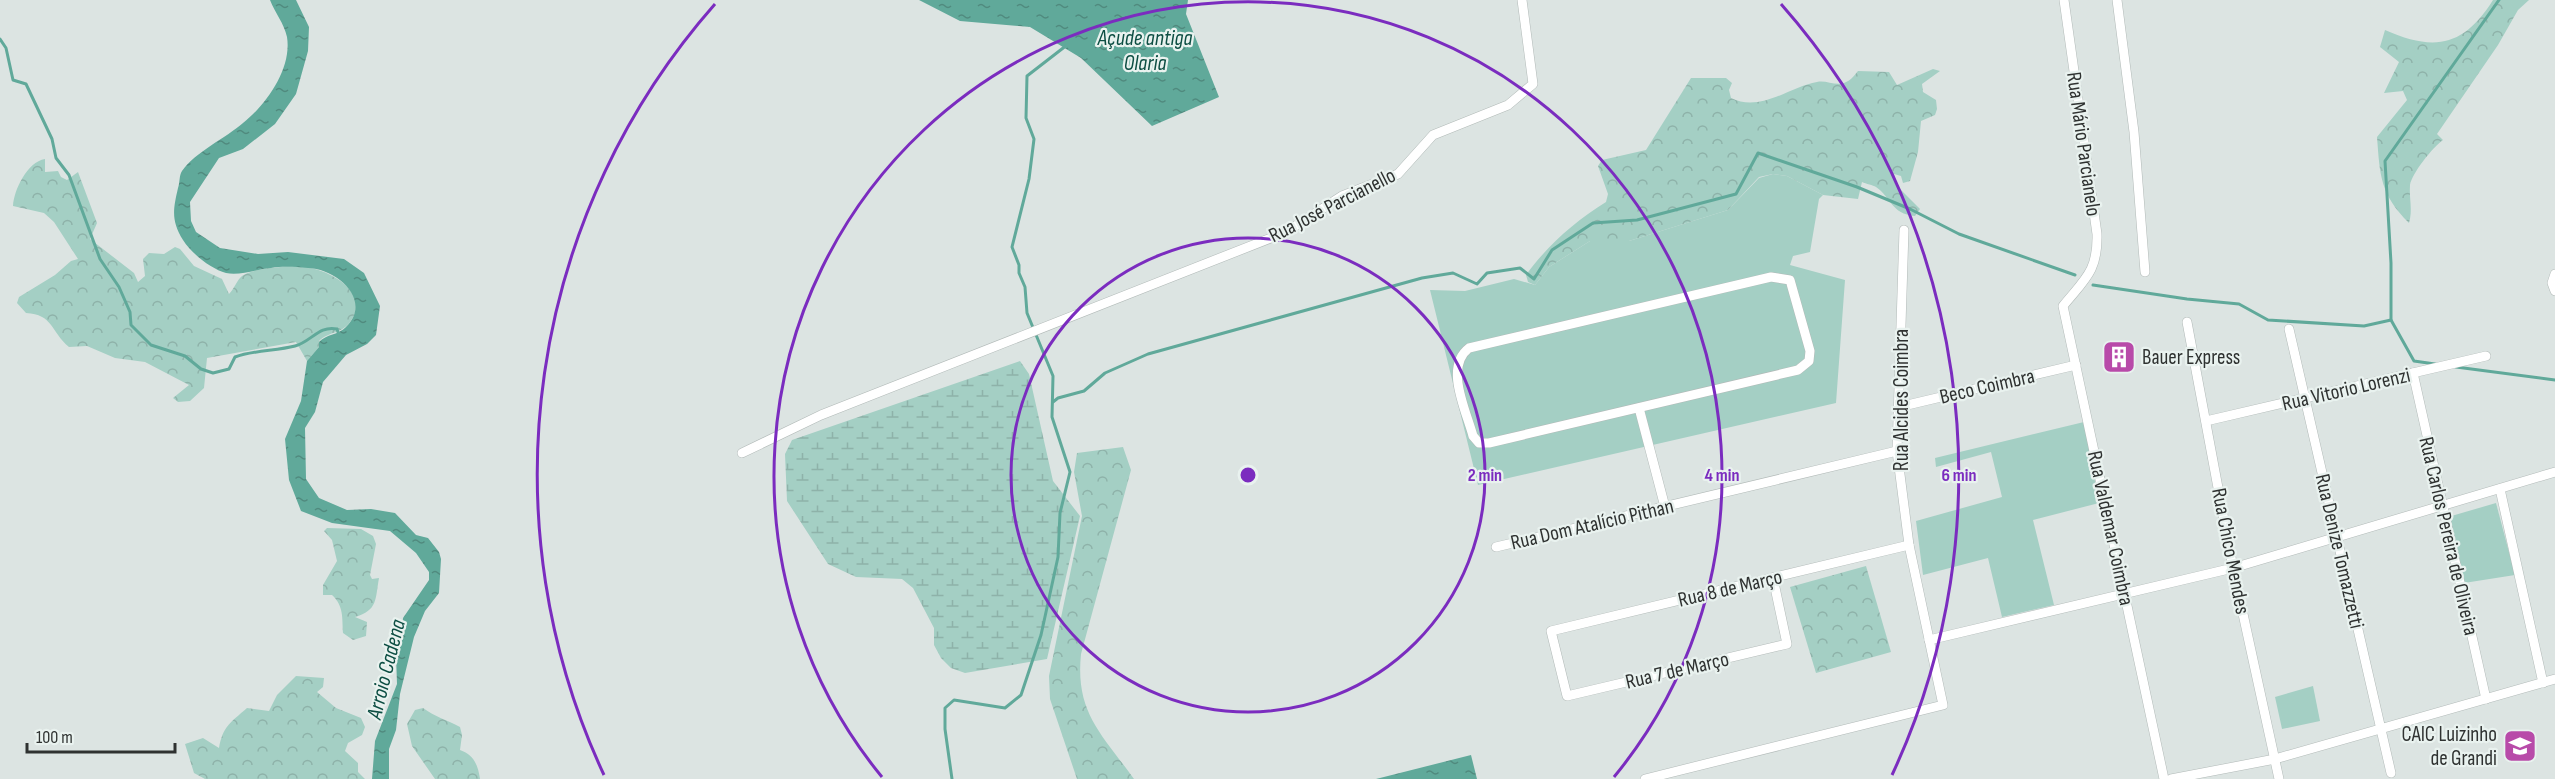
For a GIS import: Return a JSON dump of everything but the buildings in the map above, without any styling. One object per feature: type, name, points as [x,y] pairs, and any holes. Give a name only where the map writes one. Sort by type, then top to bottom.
[{"type":"street","name":"Rua José Parcianello","points":[[742,453],[821,415],[1286,232],[1342,196],[1398,174],[1433,135],[1508,105],[1533,84],[1522,0]]},
{"type":"street","name":"Rua Mário Parcianelo","points":[[2064,0],[2097,234],[2098,256],[2081,284]]},
{"type":"street","points":[[2117,0],[2134,132],[2145,272]]},
{"type":"street","name":"Rua Alcides Coimbra","points":[[1645,779],[1943,705],[1909,545],[1897,451],[1904,230]]},
{"type":"street","points":[[2554,275],[2555,291]]},
{"type":"street","points":[[1771,277],[1790,280],[1810,351],[1809,361],[1798,370],[1639,408],[1489,443],[1479,443],[1473,436],[1455,369],[1459,355],[1469,348],[1771,277]]},
{"type":"street","name":"Rua Valdemar Coimbra","points":[[2081,284],[2063,306],[2164,779]]},
{"type":"street","name":"Rua Chico Mendes","points":[[2187,322],[2234,568],[2279,779]]},
{"type":"street","name":"Rua Denize Tomazzetti","points":[[2289,329],[2391,773]]},
{"type":"street","name":"Rua Vitorio Lorenzi","points":[[2206,422],[2486,356]]},
{"type":"street","name":"Beco Coimbra","points":[[1899,407],[2076,365]]},
{"type":"street","name":"Rua Carlos Pereira de Oliveira","points":[[2413,373],[2486,699]]},
{"type":"street","points":[[1639,408],[1665,507]]},
{"type":"street","name":"Rua Dom Atalício Pithan","points":[[1496,547],[1897,451]]},
{"type":"street","points":[[1929,640],[2234,568],[2555,472]]},
{"type":"street","points":[[2500,489],[2543,683]]},
{"type":"street","name":"Rua 8 de Março","points":[[1551,631],[1909,545]]},
{"type":"street","name":"Rua 7 de Março","points":[[1551,631],[1567,696],[1764,650],[1787,644],[1773,578]]},
{"type":"street","points":[[2171,779],[2275,759],[2555,680]]},
{"type":"green space","points":[[2493,0],[2529,0],[2518,10],[2498,45],[2437,134],[2443,140],[2429,154],[2415,174],[2410,185],[2409,223],[2399,213],[2387,193],[2379,163],[2377,137],[2407,100],[2403,91],[2384,93],[2399,62],[2380,47],[2385,30],[2418,41],[2446,41],[2470,28]]},
{"type":"green space","points":[[1933,69],[1940,71],[1922,84],[1923,92],[1936,100],[1935,115],[1921,121],[1918,152],[1910,181],[1903,183],[1901,176],[1894,174],[1898,187],[1920,209],[1915,216],[1907,215],[1896,209],[1876,187],[1862,182],[1858,199],[1823,195],[1787,176],[1773,174],[1759,177],[1728,210],[1629,241],[1590,241],[1549,267],[1535,285],[1528,282],[1526,275],[1552,244],[1583,217],[1606,202],[1608,194],[1598,166],[1602,160],[1646,150],[1691,78],[1726,78],[1732,83],[1729,90],[1731,98],[1753,103],[1817,82],[1844,83],[1858,71],[1889,72],[1897,85]]},
{"type":"green space","points":[[45,159],[45,172],[58,171],[61,177],[67,180],[78,172],[97,223],[90,239],[134,273],[138,282],[145,276],[143,259],[149,253],[164,254],[175,247],[180,249],[194,266],[222,279],[229,294],[242,276],[256,270],[308,267],[332,276],[353,294],[356,310],[352,319],[341,330],[319,341],[319,347],[307,361],[296,342],[207,358],[204,388],[190,401],[178,402],[173,398],[189,385],[145,362],[115,358],[87,346],[69,347],[47,320],[35,314],[26,313],[17,303],[19,297],[55,275],[71,261],[78,259],[54,222],[44,213],[13,206],[16,192],[27,171],[38,161]]},
{"type":"green space","points":[[1773,174],[1787,176],[1823,195],[1819,199],[1810,252],[1793,256],[1790,265],[1845,280],[1836,403],[1478,485],[1430,290],[1465,291],[1514,279],[1535,285],[1549,267],[1590,241],[1629,241],[1728,210],[1759,178]]},
{"type":"green space","points":[[1020,361],[1029,374],[1053,481],[1080,516],[1047,659],[965,673],[951,668],[941,658],[934,645],[934,628],[913,588],[902,579],[856,577],[828,564],[787,501],[785,454],[792,440]]},
{"type":"green space","points":[[2084,422],[2099,503],[2033,520],[2054,605],[2002,617],[1988,558],[1923,575],[1916,521],[2002,497],[1991,452],[1936,467],[1935,458]]},
{"type":"green space","points":[[1123,447],[1131,470],[1081,654],[1080,674],[1082,692],[1093,722],[1134,779],[1077,779],[1050,699],[1049,676],[1082,516],[1074,472],[1077,453]]},
{"type":"green space","points":[[2496,503],[2515,575],[2464,583],[2448,517]]},
{"type":"green space","points":[[327,528],[361,529],[373,536],[376,544],[370,575],[372,579],[379,578],[376,598],[368,611],[355,617],[367,622],[366,636],[353,640],[343,633],[339,603],[332,595],[323,595],[323,585],[337,561],[332,540],[324,531]]},
{"type":"green space","points":[[1866,566],[1891,652],[1816,673],[1790,587]]},
{"type":"green space","points":[[296,676],[324,678],[323,687],[317,692],[336,708],[361,718],[365,727],[362,735],[348,743],[345,751],[358,763],[358,772],[365,779],[205,779],[194,773],[185,744],[203,738],[219,748],[225,730],[232,721],[247,708],[269,711],[277,695]]},
{"type":"green space","points":[[2313,686],[2320,721],[2282,729],[2275,697]]},
{"type":"green space","points":[[423,708],[460,727],[462,735],[460,750],[475,761],[480,779],[435,779],[412,746],[407,724],[415,710]]},
{"type":"water","points":[[270,0],[296,0],[309,27],[308,51],[296,94],[275,124],[243,149],[219,158],[190,202],[191,221],[196,232],[220,248],[258,254],[288,252],[344,259],[364,273],[380,306],[376,335],[367,344],[346,355],[323,382],[315,412],[305,428],[306,479],[319,498],[347,510],[371,509],[395,513],[416,535],[428,538],[439,552],[441,559],[439,593],[425,611],[414,637],[400,694],[396,730],[389,749],[389,779],[372,779],[375,741],[397,684],[396,655],[401,645],[403,618],[429,580],[429,572],[416,553],[390,531],[332,523],[301,511],[289,480],[285,439],[301,401],[307,361],[319,347],[322,339],[346,327],[356,307],[353,297],[340,280],[319,270],[285,267],[237,274],[220,271],[191,250],[179,233],[174,215],[182,171],[203,151],[236,129],[252,115],[269,96],[282,73],[288,49],[287,37]]},
{"type":"water","name":"Açude antiga Olaria","points":[[919,0],[1188,0],[1186,14],[1219,97],[1152,126],[1081,58],[1030,27],[960,21]]},
{"type":"water","points":[[1471,755],[1477,779],[1376,779]]},
{"type":"waterway","points":[[2435,364],[2414,361],[2391,320],[2391,263],[2385,161],[2499,0]]},
{"type":"waterway","points":[[0,39],[6,48],[13,80],[26,84],[52,139],[56,158],[69,175],[100,259],[119,287],[130,312],[131,325],[151,345],[185,356],[201,369],[213,373],[229,369],[235,357],[295,346],[325,329],[337,329],[339,335]]},
{"type":"waterway","points":[[952,779],[945,729],[945,708],[954,700],[1005,708],[1021,695],[1041,635],[1058,557],[1060,513],[1070,472],[1052,417],[1053,376],[1027,313],[1025,287],[1012,247],[1029,179],[1034,139],[1026,118],[1027,76],[1067,45]]},
{"type":"waterway","points":[[1053,402],[1058,398],[1084,391],[1105,373],[1148,354],[1422,278],[1453,273],[1477,284],[1487,273],[1520,268],[1534,279],[1552,250],[1593,223],[1637,220],[1736,194],[1758,153],[1857,187],[1910,209],[1959,234],[2075,275]]},
{"type":"waterway","points":[[2093,285],[2239,304],[2268,320],[2364,326],[2391,320]]},
{"type":"waterway","points":[[2456,367],[2555,380]]},
{"type":"place","name":"Bauer Express","points":[[2119,357]]},
{"type":"place","name":"CAIC Luizinho de Grandi","points":[[2520,746]]},
{"type":"water label","name":"Arroio Cadena","points":[[385,669]]}]
